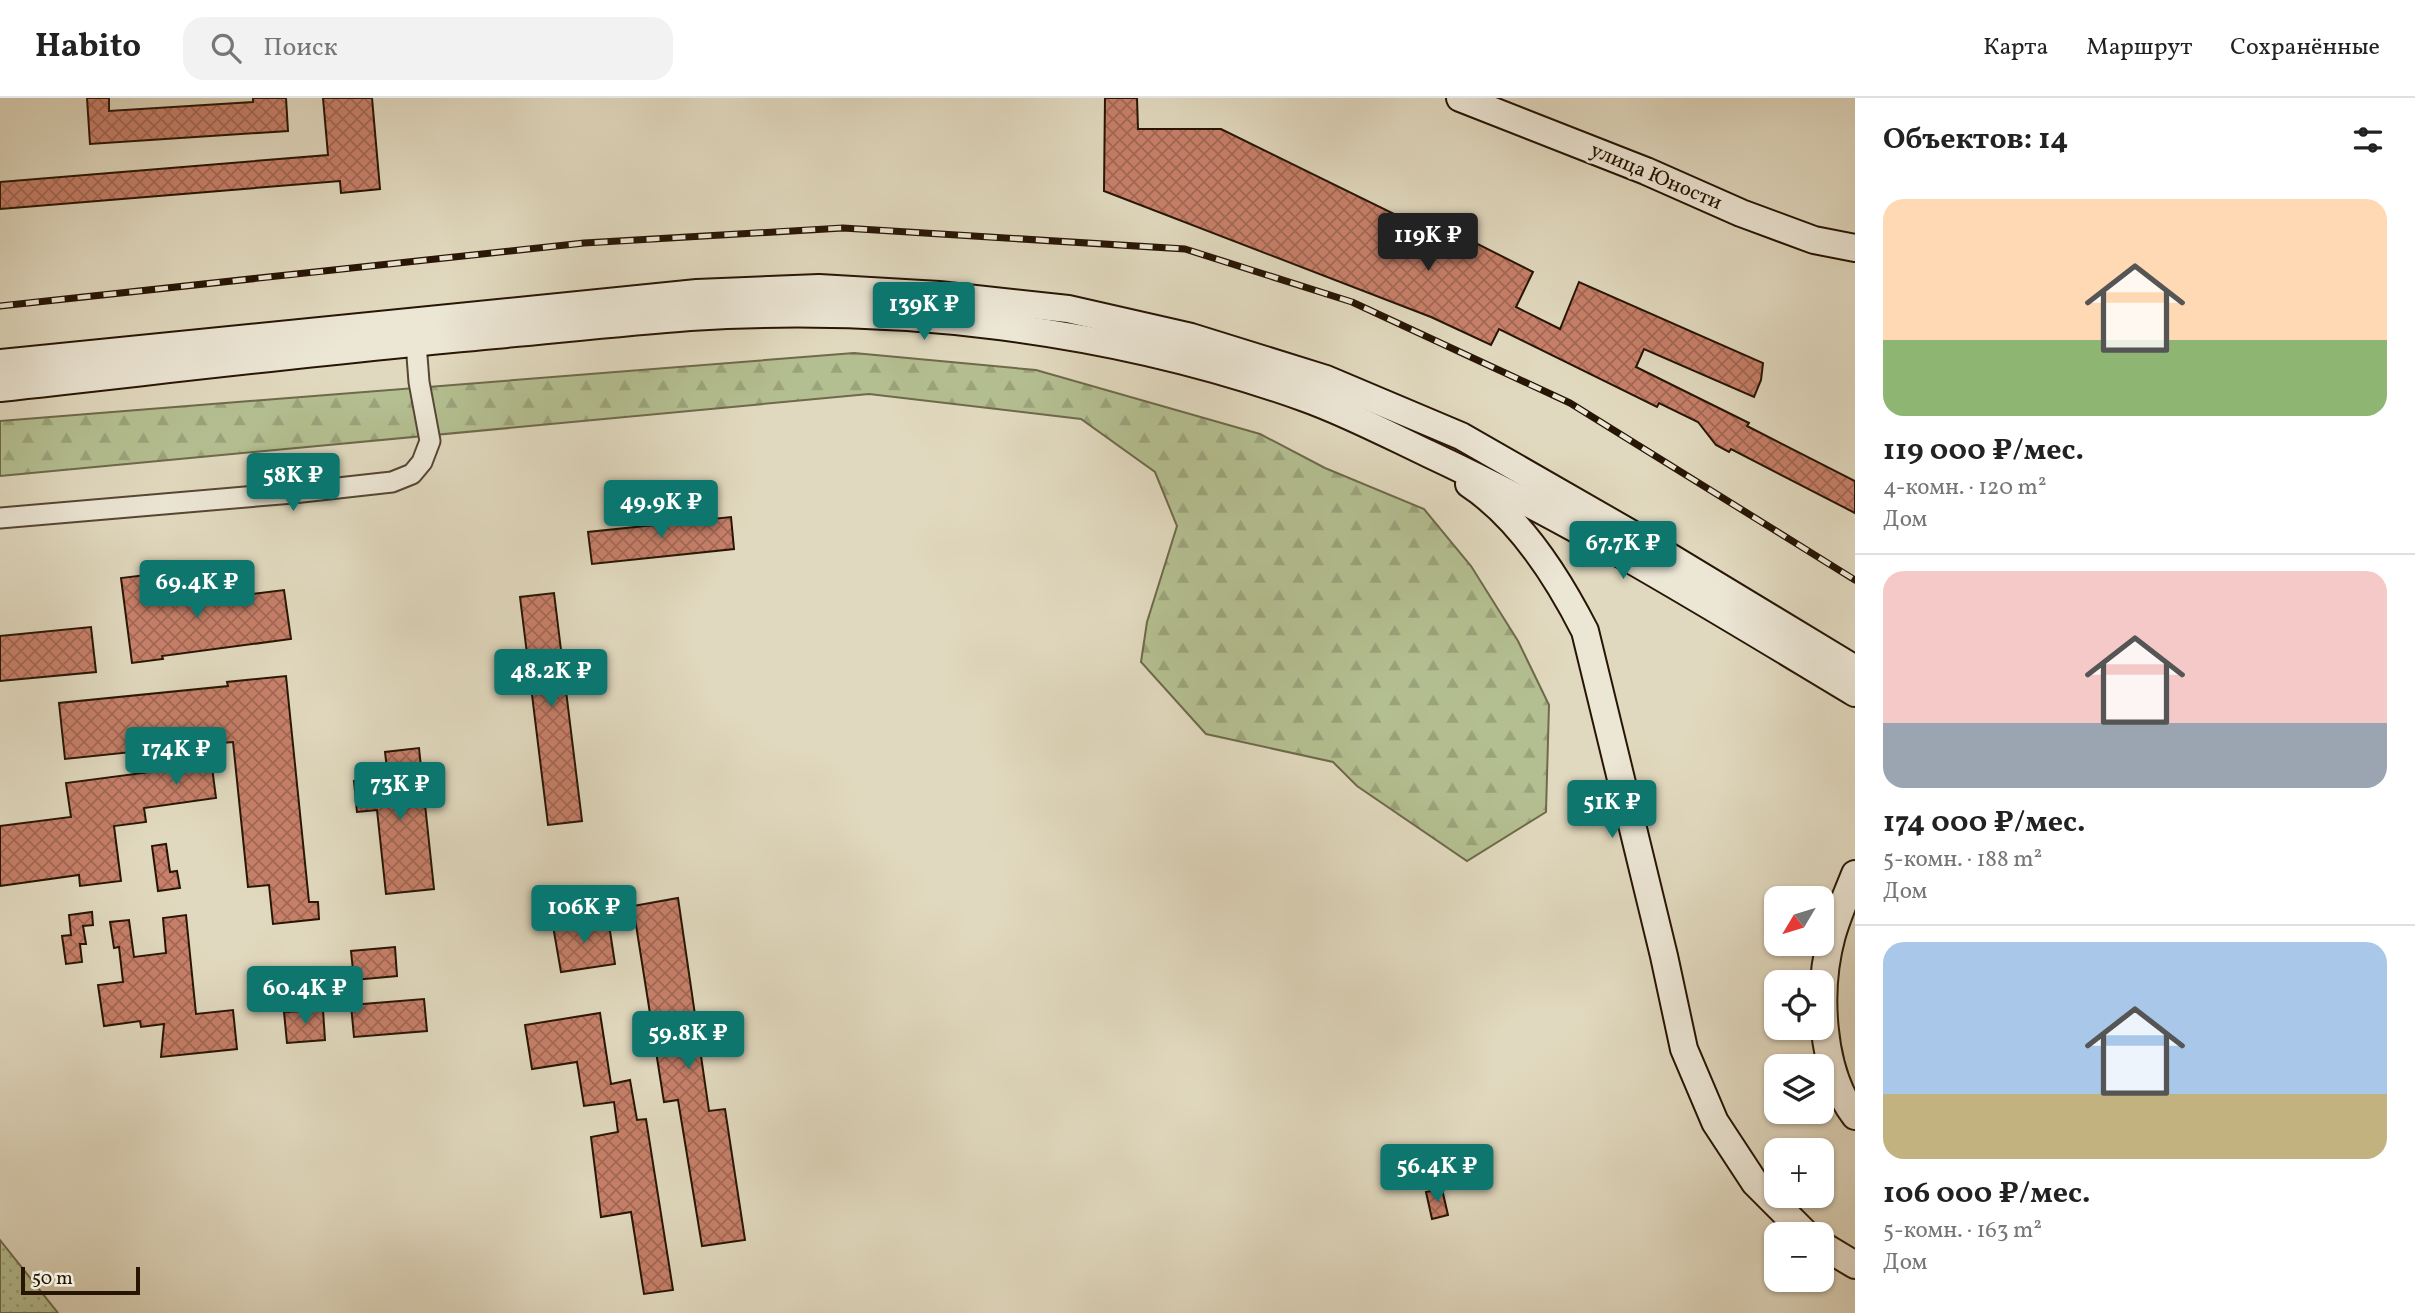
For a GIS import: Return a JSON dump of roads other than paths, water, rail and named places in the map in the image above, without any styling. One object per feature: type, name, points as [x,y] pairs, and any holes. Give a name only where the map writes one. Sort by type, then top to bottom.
[{"type":"main road","name":"улица Юности","points":[[1460,98],[1646,171],[1741,213],[1814,240],[1855,248]]},
{"type":"main road","points":[[0,363],[697,293],[819,288],[939,295],[1068,309],[1191,337],[1326,379],[1461,436],[1637,537],[1855,669]]},
{"type":"main road","points":[[0,388],[416,343],[691,317],[824,314],[941,320],[1061,334],[1185,360],[1308,399],[1406,443],[1498,486],[1631,558],[1855,692]]},
{"type":"main road","points":[[1406,443],[1482,493],[1533,545],[1570,601],[1585,631],[1684,1049],[1715,1122],[1755,1183],[1793,1222]]},
{"type":"main road","points":[[1855,874],[1832,936],[1823,996],[1827,1053],[1849,1108],[1855,1116]]},
{"type":"main road","points":[[1834,1252],[1855,1265]]},
{"type":"street","points":[[0,518],[293,493],[392,482],[412,474],[422,462],[430,441],[419,382],[416,343]]},
{"type":"railway","points":[[0,306],[584,243],[843,228],[1185,249],[1352,302],[1570,403],[1855,580]]}]
